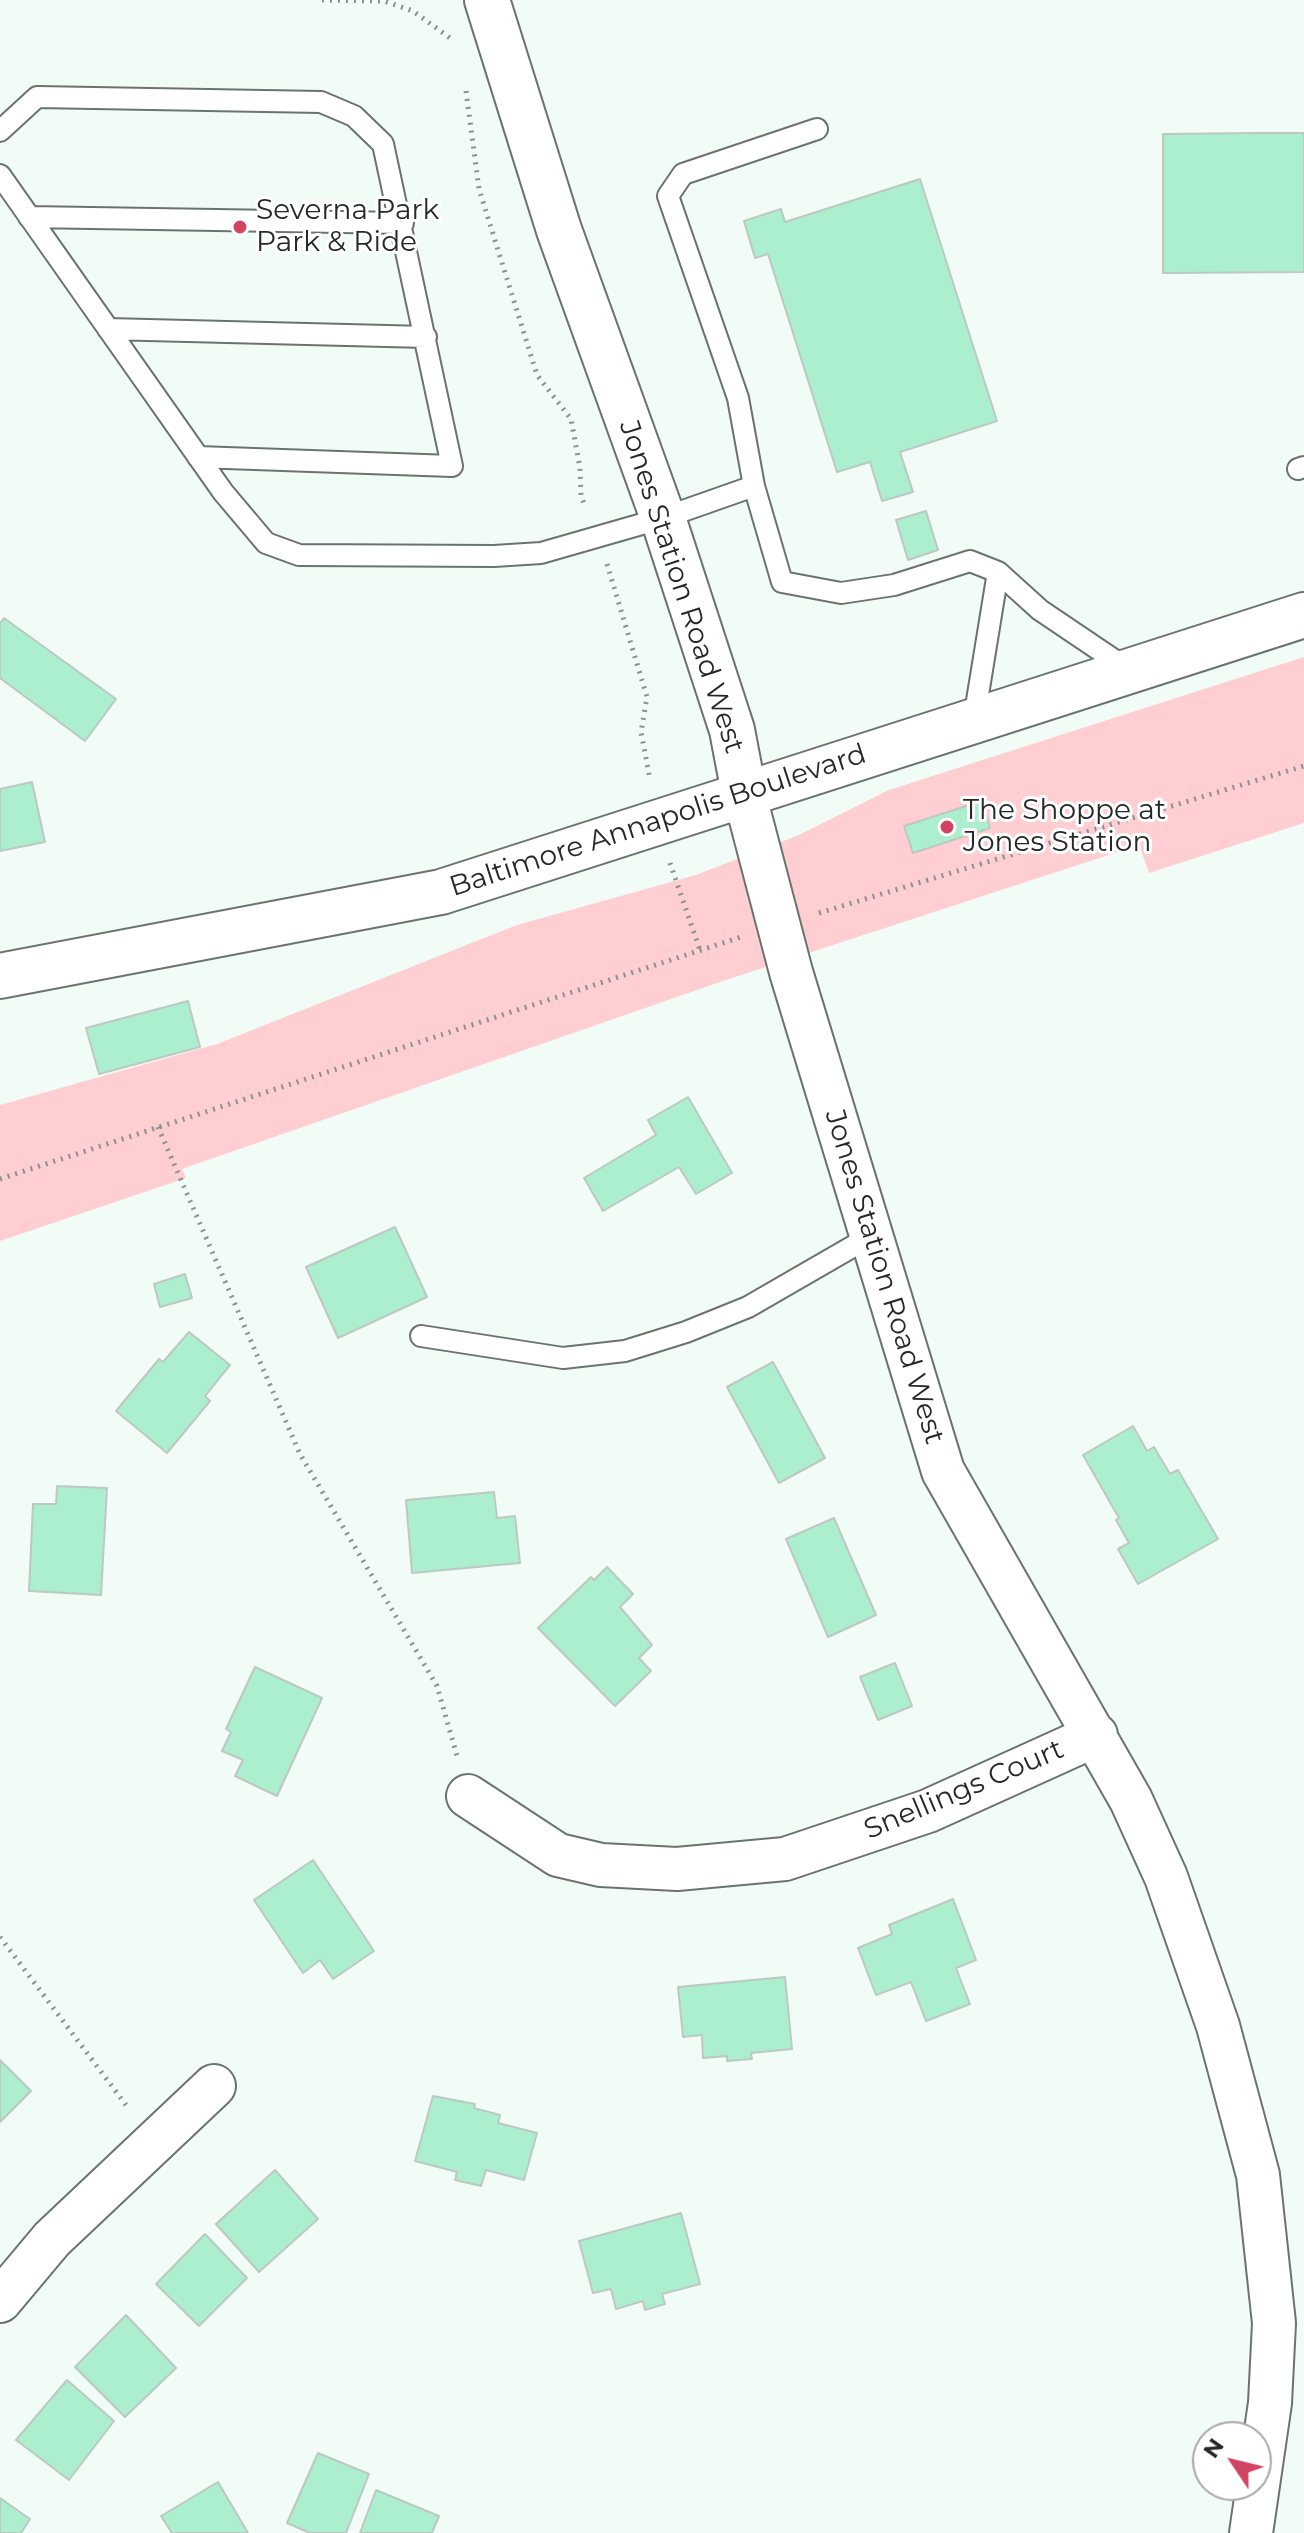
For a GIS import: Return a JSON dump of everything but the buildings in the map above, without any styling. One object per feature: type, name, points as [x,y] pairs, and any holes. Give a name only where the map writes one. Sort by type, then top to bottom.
[{"type":"street","name":"Jones Station Road West","points":[[487,0],[559,230],[663,518],[732,730],[744,793],[779,925],[943,1471],[1096,1735],[1166,1877],[1218,2026],[1258,2175],[1274,2323],[1270,2403],[1251,2533]]},
{"type":"street","name":"Baltimore Annapolis Boulevard","points":[[0,976],[441,892],[1304,615]]},
{"type":"street","name":"Snellings Court","points":[[468,1796],[558,1855],[601,1865],[677,1869],[785,1859],[928,1811],[1096,1735]]},
{"type":"street","points":[[0,2301],[52,2239],[214,2086]]},
{"type":"lane","points":[[0,131],[37,97],[321,102],[354,116],[383,144],[403,223],[452,466],[198,457]]},
{"type":"lane","points":[[817,129],[683,174],[668,196],[738,398],[754,486],[782,582],[841,593],[894,585],[970,561],[998,572],[1040,610],[1129,670]]},
{"type":"lane","points":[[0,175],[198,457],[266,543],[299,555],[541,553],[663,518],[754,486]]},
{"type":"lane","points":[[29,217],[403,223]]},
{"type":"lane","points":[[108,329],[426,337]]},
{"type":"lane","points":[[974,719],[998,572]]},
{"type":"lane","points":[[421,1336],[563,1358],[625,1351],[686,1332],[748,1307],[871,1236]]},
{"type":"path","points":[[322,0],[384,1],[413,11],[460,45]]},
{"type":"path","points":[[466,88],[479,189],[537,375],[571,419],[580,468],[581,496],[599,537],[647,697],[641,732],[643,751]]},
{"type":"path","points":[[0,1179],[700,950],[1304,766]]},
{"type":"path","points":[[672,872],[700,950]]},
{"type":"path","points":[[158,1127],[300,1454],[437,1686],[468,1796]]},
{"type":"path","points":[[0,1937],[154,2141]]},
{"type":"shaded area","points":[[1304,657],[1304,823],[1149,873],[1139,845],[720,982],[182,1169],[186,1178],[0,1241],[0,1105],[217,1044],[517,925],[696,875],[799,835],[889,790]]},
{"type":"place","name":"Severna Park Park & Ride","points":[[240,227]]},
{"type":"place","name":"The Shoppe at Jones Station","points":[[947,827]]}]
